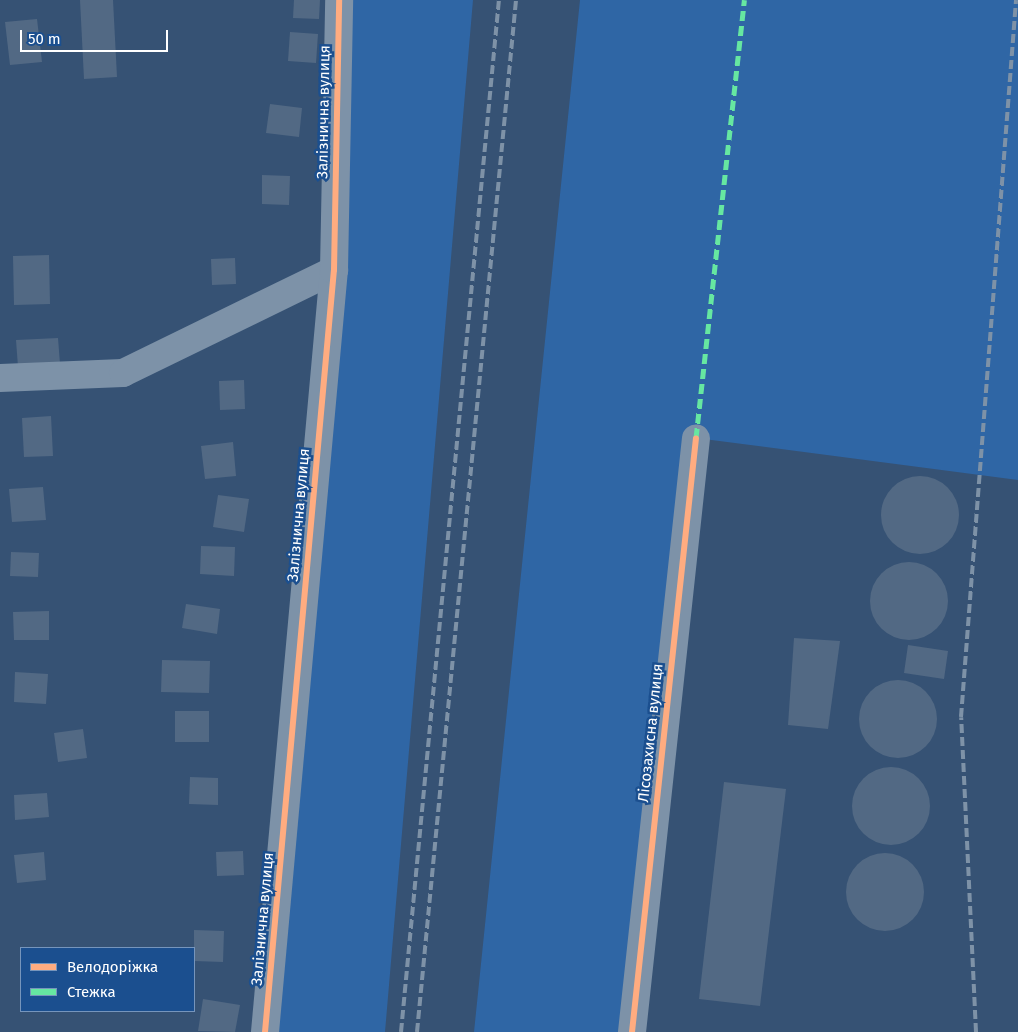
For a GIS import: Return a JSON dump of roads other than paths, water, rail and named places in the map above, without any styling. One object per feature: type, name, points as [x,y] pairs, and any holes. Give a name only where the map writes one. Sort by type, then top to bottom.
[{"type":"street","name":"Залізнична вулиця","points":[[265,1032],[334,270],[339,0]]},
{"type":"street","points":[[0,378],[123,372],[334,270]]},
{"type":"street","name":"Лісозахисна вулиця","points":[[632,1032],[696,438]]},
{"type":"railway","points":[[401,1032],[499,0]]},
{"type":"railway","points":[[417,1032],[516,0]]},
{"type":"railway","points":[[976,1032],[961,717],[1016,0]]}]
